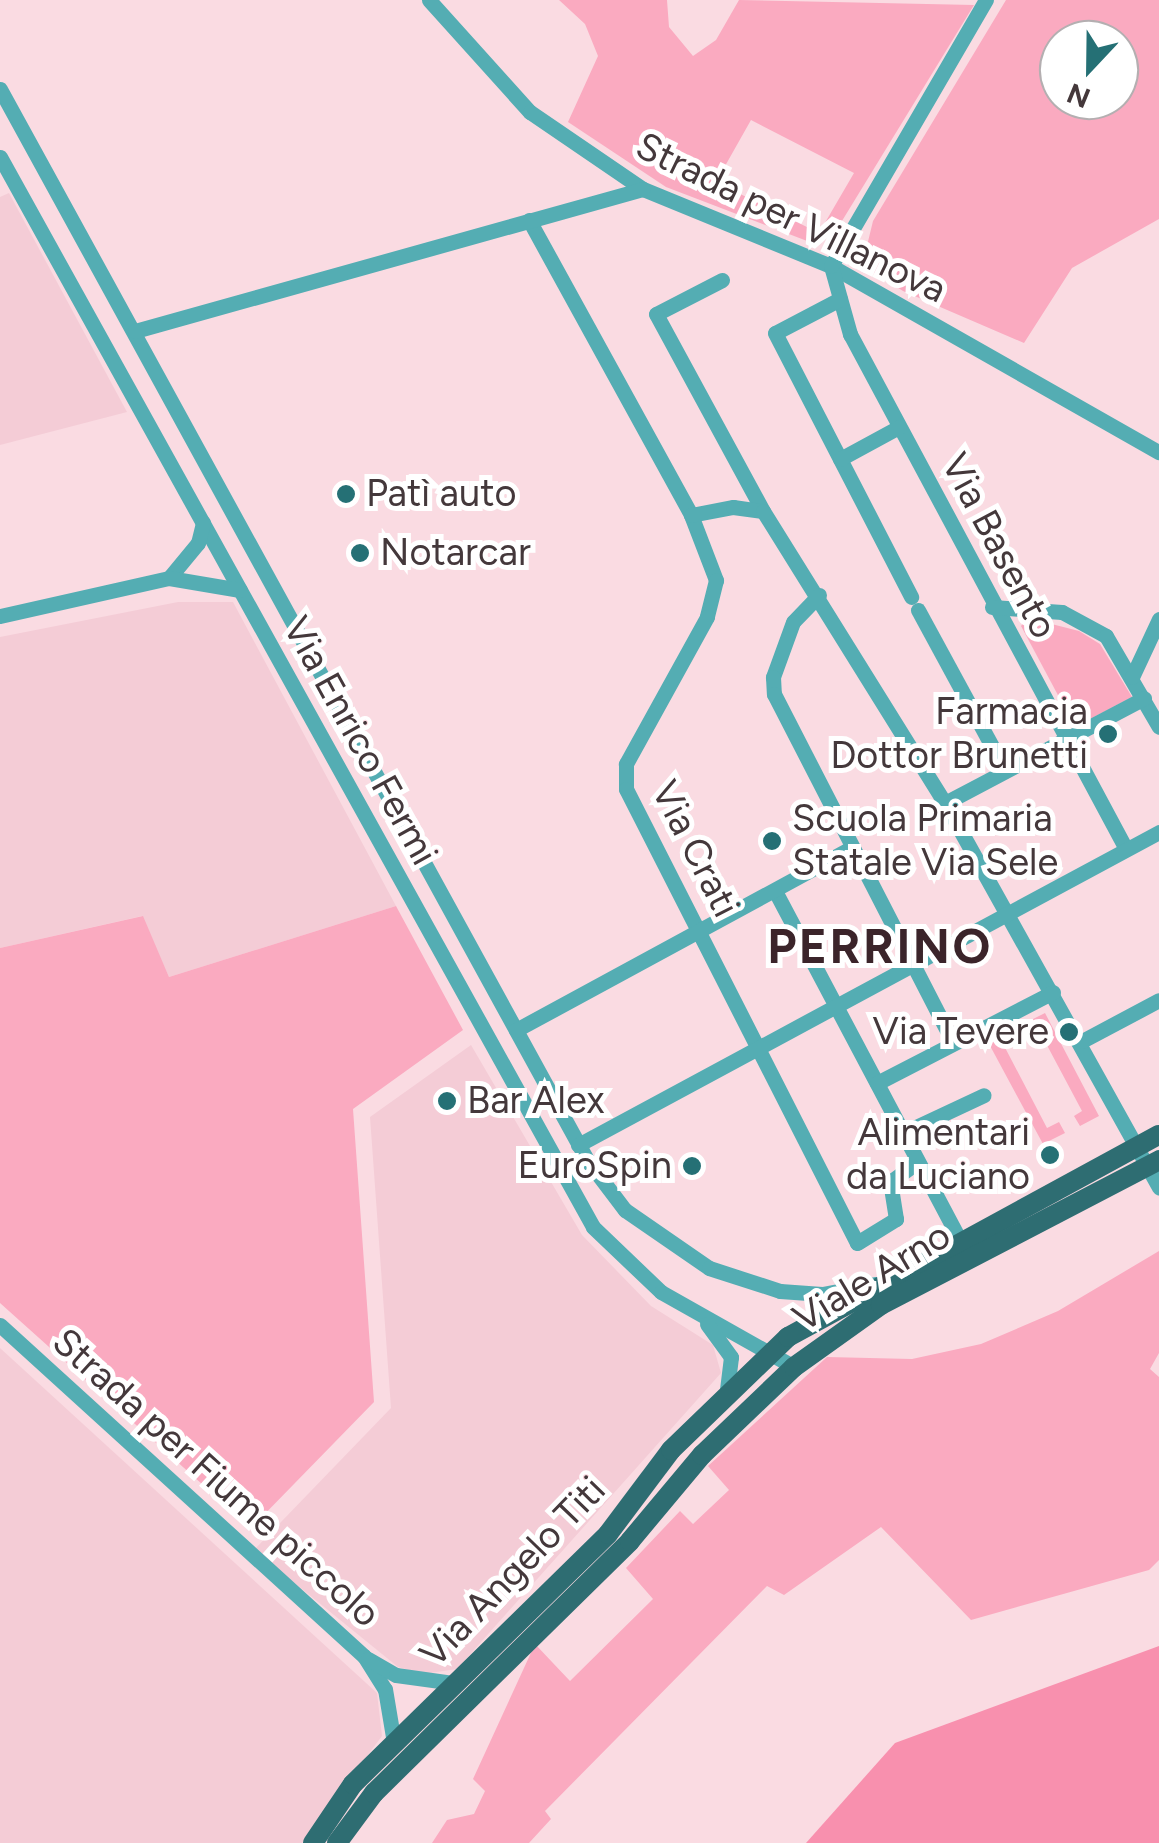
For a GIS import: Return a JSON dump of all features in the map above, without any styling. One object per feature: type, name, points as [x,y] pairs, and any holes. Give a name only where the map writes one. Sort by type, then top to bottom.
[{"type":"main road","name":"Viale Arno","points":[[768,1354],[876,1284],[1159,1134]]},
{"type":"main road","name":"Viale Arno","points":[[794,1367],[881,1305],[1153,1163]]},
{"type":"main road","name":"Via Angelo Titi","points":[[313,1843],[354,1784],[608,1534],[671,1450],[727,1390],[768,1354]]},
{"type":"main road","name":"Via Angelo Titi","points":[[337,1843],[374,1793],[630,1542],[702,1455],[794,1367]]},
{"type":"street","name":"Strada per Villanova","points":[[429,0],[530,112],[643,189],[831,266],[1159,452]]},
{"type":"street","points":[[831,266],[986,0]]},
{"type":"street","name":"Via Enrico Fermi","points":[[0,89],[578,1145],[625,1210],[709,1268],[780,1291],[822,1294],[876,1284]]},
{"type":"street","name":"Via Enrico Fermi","points":[[0,157],[593,1227],[628,1266],[705,1321],[794,1367]]},
{"type":"street","points":[[135,331],[643,189]]},
{"type":"street","name":"Via Crati","points":[[529,220],[691,515],[716,580],[707,617],[623,778],[857,1243],[896,1219],[890,1182],[916,1164]]},
{"type":"street","name":"Via Basento","points":[[831,266],[850,334],[992,607],[1067,736],[1126,849]]},
{"type":"street","points":[[722,280],[656,314],[763,511],[819,595],[945,803],[1137,1146],[1153,1163],[1159,1187]]},
{"type":"street","points":[[840,298],[775,333],[1005,770]]},
{"type":"street","points":[[840,459],[899,427]]},
{"type":"street","points":[[691,515],[733,506],[763,511]]},
{"type":"street","points":[[170,578],[198,543],[202,523]]},
{"type":"street","points":[[0,616],[170,578],[240,590]]},
{"type":"street","points":[[819,595],[793,622],[773,677],[774,694],[910,966],[954,1044]]},
{"type":"street","points":[[992,607],[1031,605],[1090,625],[1106,636],[1159,727]]},
{"type":"street","points":[[1132,677],[1159,619]]},
{"type":"street","points":[[945,803],[1144,698]]},
{"type":"street","points":[[578,1145],[1159,832]]},
{"type":"street","points":[[516,1030],[702,933],[850,849]]},
{"type":"street","points":[[775,891],[960,1241]]},
{"type":"street","points":[[877,1083],[1053,992]]},
{"type":"street","points":[[1082,1042],[1159,1000]]},
{"type":"street","points":[[904,1134],[984,1095]]},
{"type":"street","name":"Via Enrico Fermi","points":[[705,1321],[731,1357],[727,1390]]},
{"type":"street","name":"Strada per Fiume piccolo","points":[[0,1325],[364,1656],[385,1689],[394,1743]]},
{"type":"street","points":[[364,1656],[396,1675],[454,1684]]},
{"type":"shaded area","points":[[559,0],[667,0],[669,27],[693,56],[716,40],[739,0],[974,5],[834,234],[815,244],[666,187],[568,122],[598,56],[585,24]],"holes":[[[751,120],[854,173],[819,233],[716,182]]]},
{"type":"shaded area","points":[[1006,0],[1159,0],[1159,219],[1072,268],[1024,343],[903,291],[871,271],[865,254],[873,221]]},
{"type":"shaded area","points":[[9,193],[127,412],[0,445],[0,197]]},
{"type":"shaded area","points":[[178,602],[233,602],[396,906],[169,977],[142,916],[0,948],[0,637]]},
{"type":"shaded area","points":[[1028,618],[1079,631],[1100,644],[1132,697],[1075,727],[1021,626]]},
{"type":"shaded area","points":[[396,906],[463,1030],[353,1109],[374,1402],[251,1528],[0,1303],[0,948],[143,916],[169,977]]},
{"type":"shaded area","points":[[1045,1013],[1099,1116],[1080,1126],[1074,1116],[1082,1111],[1033,1019]]},
{"type":"shaded area","points":[[999,1036],[1047,1128],[1059,1122],[1065,1133],[1043,1144],[988,1042]]},
{"type":"shaded area","points":[[471,1045],[582,1235],[651,1306],[713,1345],[721,1373],[457,1669],[423,1674],[398,1667],[254,1550],[391,1408],[370,1117]]},
{"type":"shaded area","points":[[1159,1251],[1159,1353],[1150,1369],[1159,1377],[1159,1560],[1149,1570],[971,1620],[881,1527],[784,1595],[767,1586],[545,1811],[551,1819],[529,1843],[432,1843],[447,1820],[474,1814],[485,1791],[473,1779],[535,1644],[570,1681],[653,1599],[626,1568],[680,1511],[693,1524],[729,1490],[708,1466],[827,1357],[912,1359],[981,1344],[1058,1311]]},
{"type":"shaded area","points":[[0,1348],[377,1693],[382,1736],[302,1843],[0,1843]]},
{"type":"shaded area","points":[[1159,1646],[1159,1843],[806,1843],[895,1743]]},
{"type":"place","name":"Patì auto","points":[[346,494]]},
{"type":"place","name":"Notarcar","points":[[360,553]]},
{"type":"place","name":"Farmacia Dottor Brunetti","points":[[1108,734]]},
{"type":"place","name":"Scuola Primaria Statale Via Sele","points":[[772,841]]},
{"type":"place","name":"Via Tevere","points":[[1069,1032]]},
{"type":"place","name":"Bar Alex","points":[[447,1101]]},
{"type":"place","name":"Alimentari da Luciano","points":[[1050,1155]]},
{"type":"place","name":"EuroSpin","points":[[692,1166]]},
{"type":"district","name":"PERRINO","points":[[880,947]]}]
